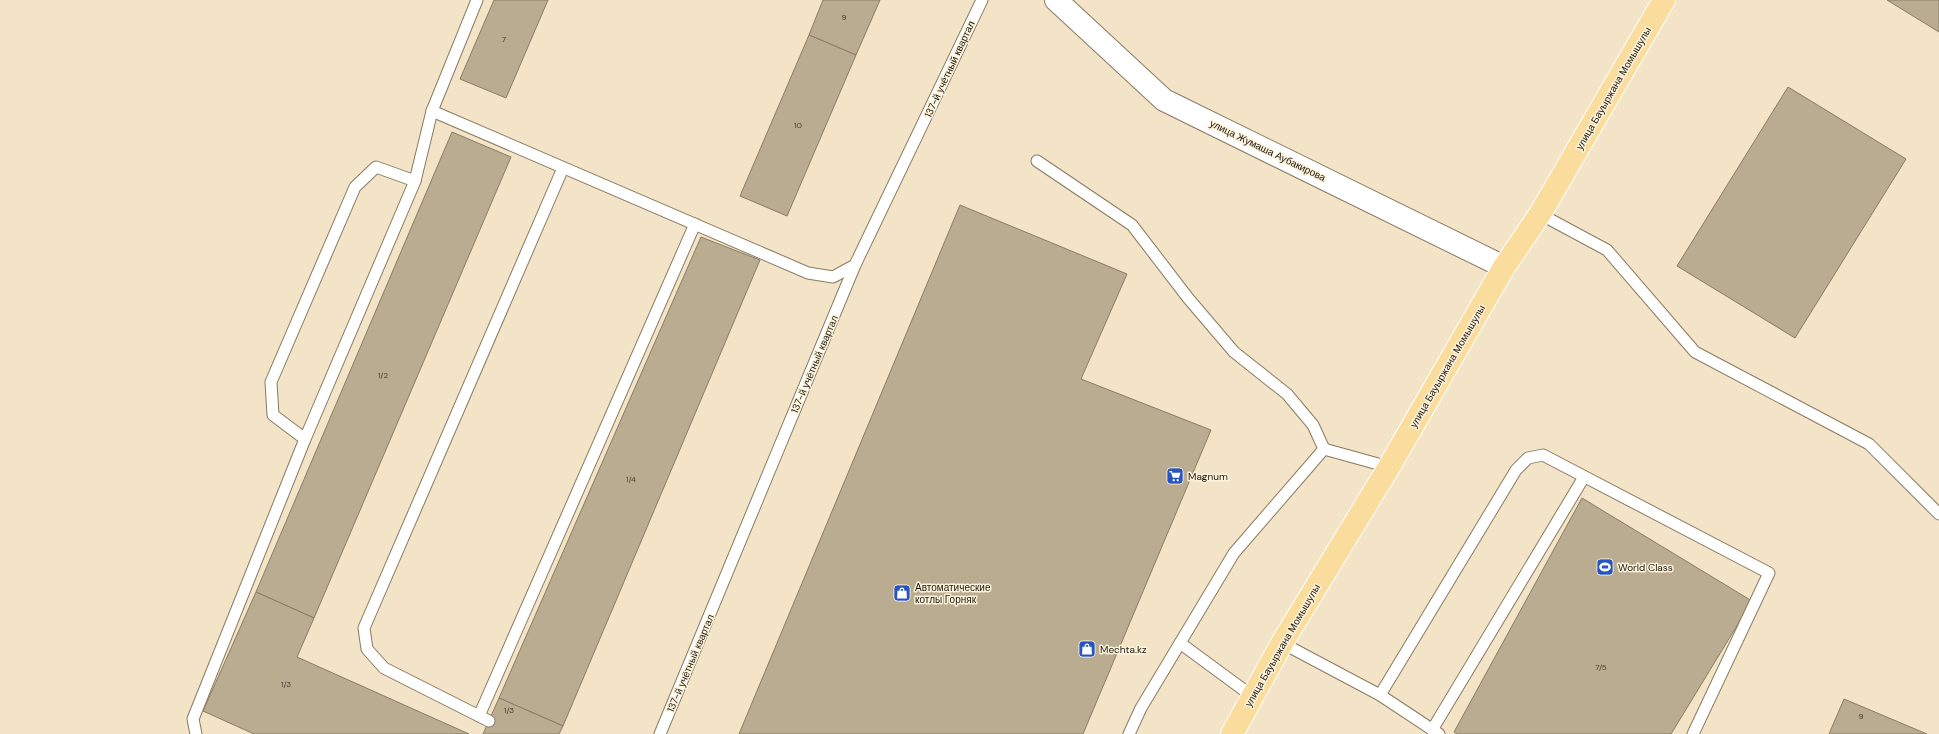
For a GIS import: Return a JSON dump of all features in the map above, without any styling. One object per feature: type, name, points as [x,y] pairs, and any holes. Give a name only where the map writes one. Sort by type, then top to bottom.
[{"type":"main road","name":"улица Бауыржана Момышулы","points":[[1232,734],[1282,643],[1389,467],[1504,267],[1540,214],[1664,0]]},
{"type":"street","name":"улица Жумаша Аубакирова","points":[[1056,0],[1164,100],[1504,267]]},
{"type":"lane","points":[[196,734],[193,719],[305,439],[415,181],[432,111],[477,0]]},
{"type":"lane","name":"137-й учётный квартал","points":[[660,734],[855,265],[982,0]]},
{"type":"lane","points":[[432,111],[808,273],[833,277],[855,265]]},
{"type":"lane","points":[[1037,161],[1132,225],[1188,298],[1234,352],[1287,394],[1313,425],[1324,449],[1389,467]]},
{"type":"lane","points":[[305,439],[273,415],[271,382],[355,187],[376,167],[415,181]]},
{"type":"lane","points":[[489,721],[384,668],[367,649],[364,628],[563,168]]},
{"type":"lane","points":[[1540,214],[1607,250],[1695,352],[1869,444],[1939,514]]},
{"type":"lane","points":[[479,716],[694,224]]},
{"type":"lane","points":[[1129,734],[1141,708],[1234,553],[1324,449]]},
{"type":"lane","points":[[1380,695],[1516,470],[1528,458],[1543,456],[1769,573],[1693,734]]},
{"type":"lane","points":[[1282,643],[1380,695],[1436,732],[1584,477]]},
{"type":"lane","points":[[1180,643],[1252,696]]},
{"type":"building","points":[[494,0],[548,0],[506,98],[460,79]]},
{"type":"building","points":[[823,0],[880,0],[856,55],[809,35]]},
{"type":"building","points":[[1887,0],[1939,0],[1939,32]]},
{"type":"building","points":[[809,35],[856,55],[787,216],[740,196]]},
{"type":"building","points":[[1788,87],[1906,159],[1795,338],[1677,266]]},
{"type":"building","points":[[452,132],[511,157],[314,618],[256,592]]},
{"type":"building","points":[[960,205],[1127,274],[1081,379],[1211,430],[1083,734],[739,734]]},
{"type":"building","points":[[701,237],[760,260],[563,726],[499,698]]},
{"type":"building","points":[[1582,498],[1752,601],[1671,734],[1457,734],[1454,732]]},
{"type":"building","points":[[256,592],[314,618],[297,657],[469,734],[254,734],[203,711]]},
{"type":"building","points":[[499,698],[563,726],[559,734],[483,734]]},
{"type":"building","points":[[1844,699],[1927,734],[1829,734]]},
{"type":"place","name":"Magnum","points":[[1175,476]]},
{"type":"place","name":"World Class","points":[[1605,567]]},
{"type":"place","name":"Автоматические котлы Горняк","points":[[902,593]]},
{"type":"place","name":"Mechta.kz","points":[[1087,649]]}]
